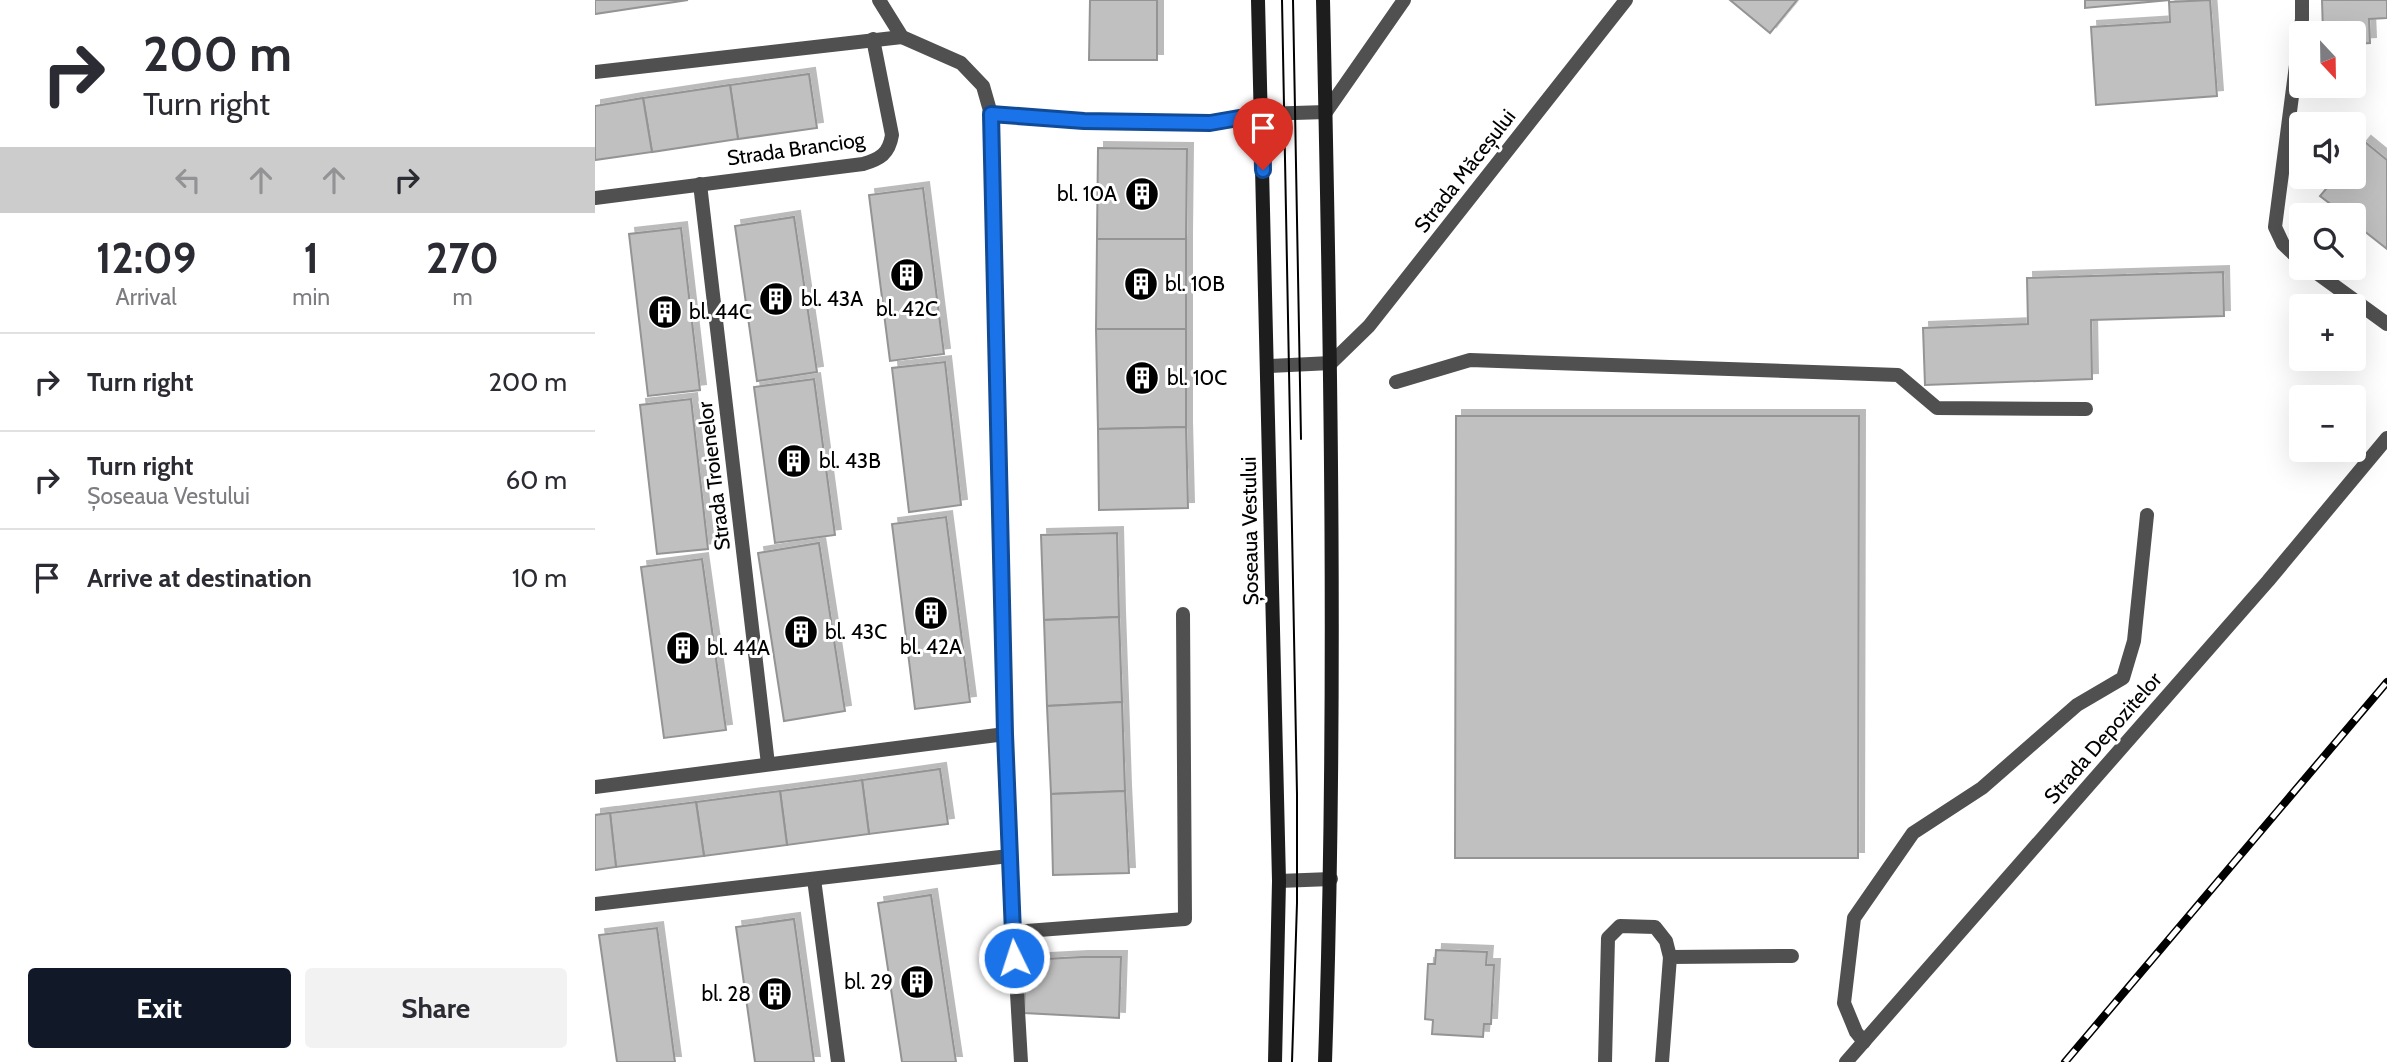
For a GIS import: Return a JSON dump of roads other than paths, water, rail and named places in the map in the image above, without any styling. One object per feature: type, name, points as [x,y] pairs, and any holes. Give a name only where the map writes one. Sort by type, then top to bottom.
[{"type":"main road","name":"Șoseaua Vestului","points":[[1258,0],[1279,881],[1275,1062]]},
{"type":"main road","points":[[1323,0],[1331,363],[1331,879],[1325,1062]]},
{"type":"street","points":[[879,0],[902,37]]},
{"type":"street","points":[[991,114],[1084,121],[1210,123],[1262,114],[1326,112],[1404,0]]},
{"type":"street","name":"Strada Măceșului","points":[[1331,363],[1369,326],[1626,0]]},
{"type":"street","points":[[2289,250],[2283,244],[2275,227],[2302,19],[2302,0]]},
{"type":"street","points":[[595,72],[902,37],[961,62],[983,86],[991,114],[1005,734],[1012,932],[1021,1062]]},
{"type":"street","name":"Strada Branciog","points":[[595,198],[863,164],[885,155],[892,135],[873,39]]},
{"type":"street","name":"Strada Troienelor","points":[[701,184],[768,764]]},
{"type":"street","points":[[2326,280],[2387,324]]},
{"type":"street","points":[[1396,382],[1470,360],[1898,374],[1937,408],[2087,409]]},
{"type":"street","points":[[1268,366],[1331,363]]},
{"type":"street","name":"Strada Depozitelor","points":[[1846,1062],[2268,581],[2387,438]]},
{"type":"street","points":[[1864,1042],[1856,1032],[1844,1003],[1854,918],[1913,833],[1982,788],[2077,705],[2123,678],[2134,640],[2147,515]]},
{"type":"street","points":[[1012,932],[1185,919],[1183,614]]},
{"type":"street","points":[[595,787],[1005,734]]},
{"type":"street","points":[[595,904],[1009,856]]},
{"type":"street","points":[[814,879],[838,1062]]},
{"type":"street","points":[[1279,881],[1331,879]]},
{"type":"street","points":[[1605,1062],[1608,938],[1620,926],[1655,927],[1666,941],[1670,957],[1662,1062]]},
{"type":"street","points":[[1670,957],[1792,956]]},
{"type":"tram line","points":[[1282,0],[1297,794],[1292,1062]]},
{"type":"tram line","points":[[1293,0],[1301,439]]},
{"type":"railway","points":[[2065,1062],[2387,682]]},
{"type":"place","name":"bl. 10A","points":[[1142,194]]},
{"type":"place","name":"bl. 42C","points":[[907,275]]},
{"type":"place","name":"bl. 10B","points":[[1141,284]]},
{"type":"place","name":"bl. 43A","points":[[776,299]]},
{"type":"place","name":"bl. 44C","points":[[665,312]]},
{"type":"place","name":"bl. 10C","points":[[1142,378]]},
{"type":"place","name":"bl. 43B","points":[[794,461]]},
{"type":"place","name":"bl. 42A","points":[[931,613]]},
{"type":"place","name":"bl. 43C","points":[[801,632]]},
{"type":"place","name":"bl. 44A","points":[[683,648]]},
{"type":"place","name":"bl. 29","points":[[917,982]]},
{"type":"place","name":"bl. 28","points":[[775,994]]}]
